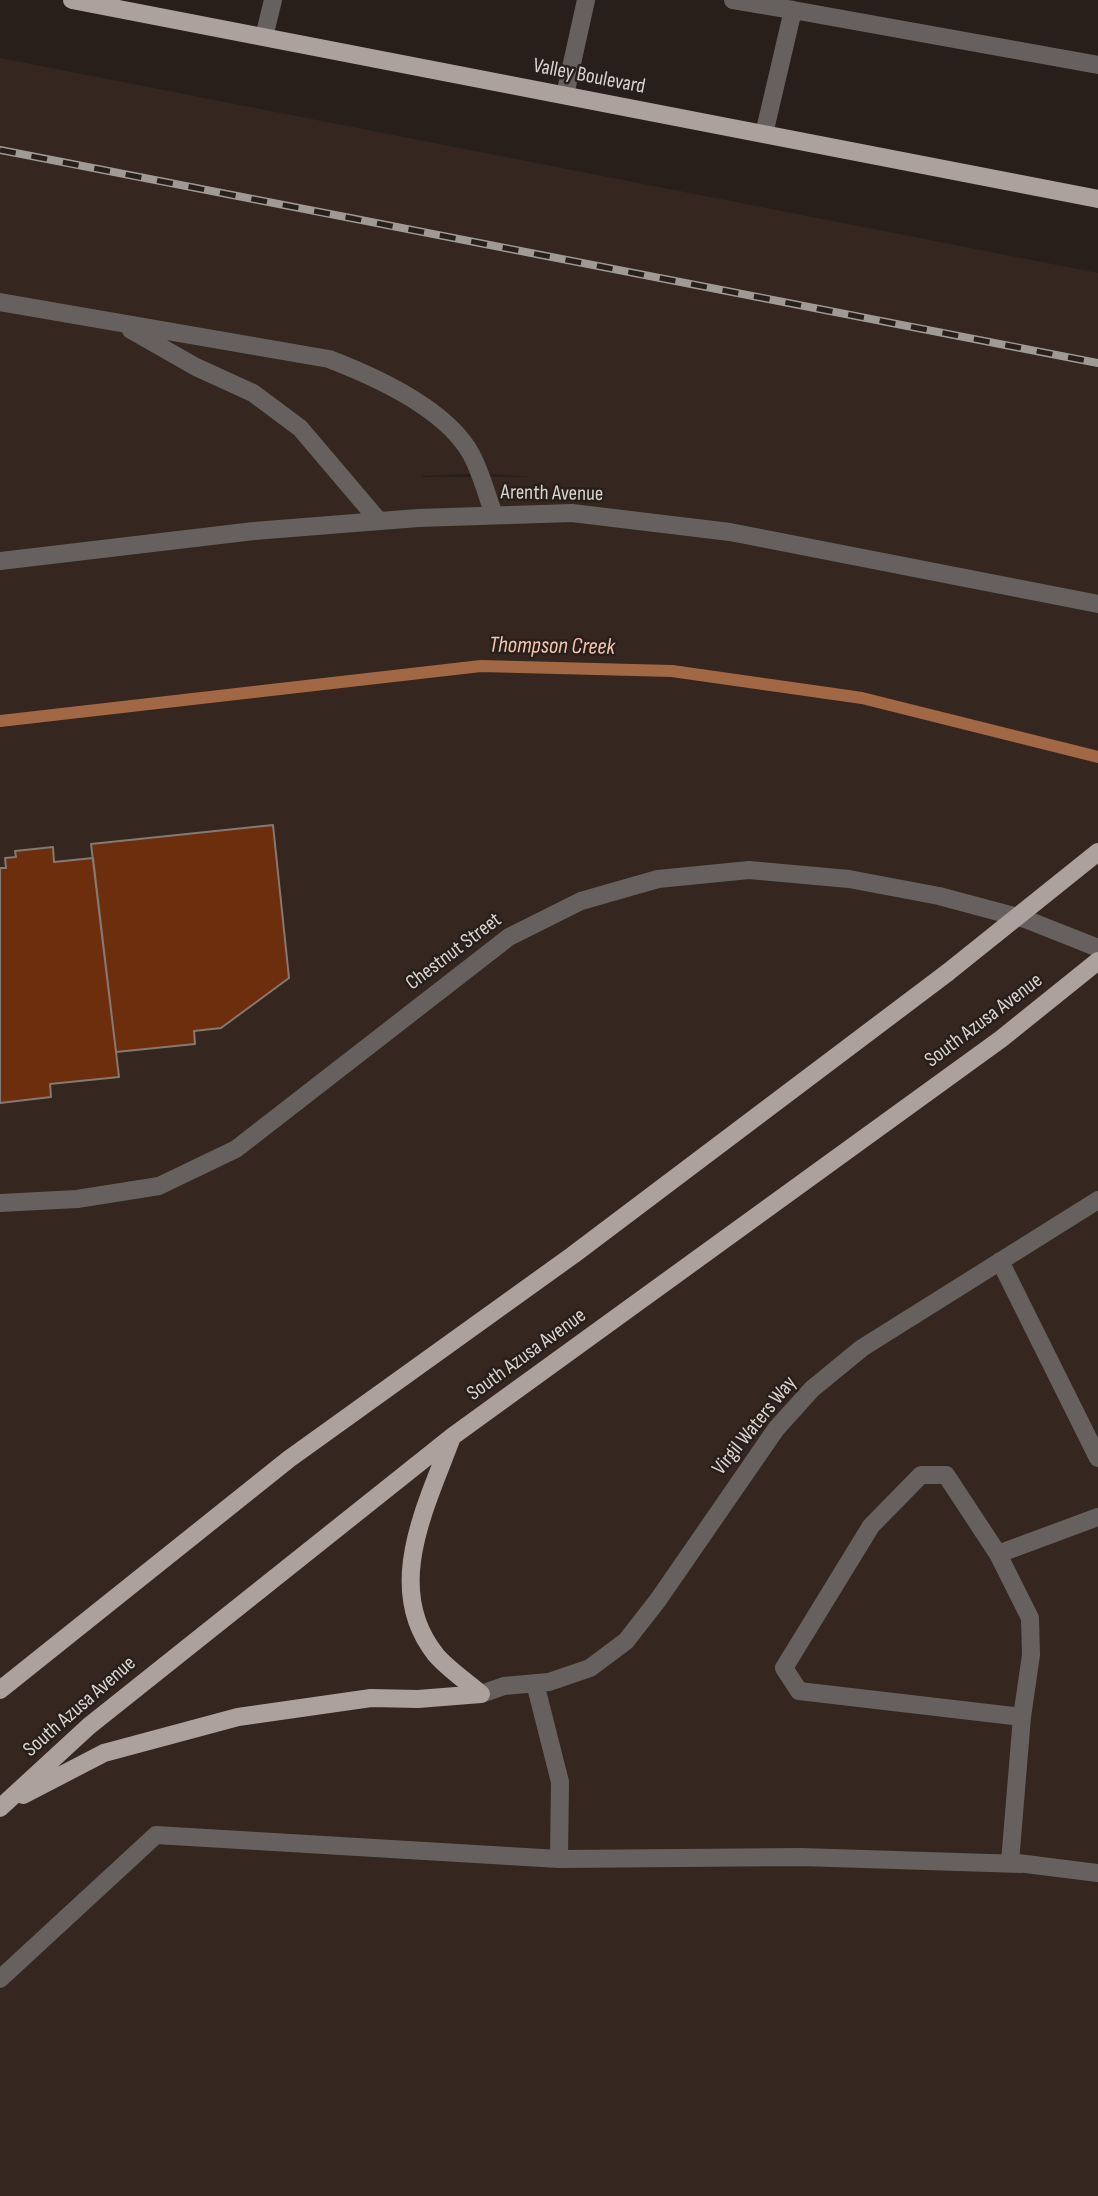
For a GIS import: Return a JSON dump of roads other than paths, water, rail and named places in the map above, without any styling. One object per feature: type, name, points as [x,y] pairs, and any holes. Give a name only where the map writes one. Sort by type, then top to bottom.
[{"type":"main road","name":"Valley Boulevard","points":[[72,0],[134,6],[264,37],[1098,199]]},
{"type":"main road","points":[[0,1690],[289,1459],[573,1255],[947,973],[1098,852]]},
{"type":"main road","name":"South Azusa Avenue","points":[[1,1807],[89,1726],[453,1436],[1001,1039],[1098,961]]},
{"type":"main road","points":[[453,1436],[413,1542],[409,1587],[418,1623],[436,1655],[481,1694]]},
{"type":"main road","points":[[1,1807],[104,1753],[238,1717],[371,1698],[418,1699],[481,1694]]},
{"type":"street","points":[[264,37],[273,0]]},
{"type":"street","points":[[565,95],[586,0]]},
{"type":"street","points":[[733,0],[791,5],[1098,65]]},
{"type":"street","points":[[764,134],[791,5]]},
{"type":"street","points":[[0,302],[330,359],[373,376],[438,417],[471,453],[494,515]]},
{"type":"street","points":[[119,323],[196,367],[253,393],[300,428],[379,521]]},
{"type":"street","name":"Arenth Avenue","points":[[0,561],[241,533],[379,521],[572,513],[730,532],[1098,604]]},
{"type":"street","name":"Chestnut Street","points":[[0,1203],[78,1199],[159,1186],[236,1149],[509,937],[581,901],[658,879],[749,870],[849,879],[939,896],[1025,919],[1098,948]]},
{"type":"street","name":"Virgil Waters Way","points":[[481,1694],[504,1686],[536,1683],[590,1668],[626,1641],[658,1600],[776,1429],[812,1389],[862,1348],[1098,1200]]},
{"type":"street","points":[[1000,1261],[1098,1458]]},
{"type":"street","points":[[1022,1717],[799,1690],[784,1668],[872,1526],[921,1475],[946,1475],[998,1553],[1030,1618],[1031,1655],[1022,1717],[1010,1862],[1098,1872]]},
{"type":"street","points":[[998,1553],[1098,1517]]},
{"type":"street","points":[[536,1683],[560,1783],[559,1859]]},
{"type":"street","points":[[0,1979],[156,1835],[559,1859],[801,1857],[1026,1864]]},
{"type":"waterway","name":"Thompson Creek","points":[[0,721],[481,666],[672,671],[862,698],[1098,757]]},
{"type":"railway","points":[[0,150],[1098,363]]}]
